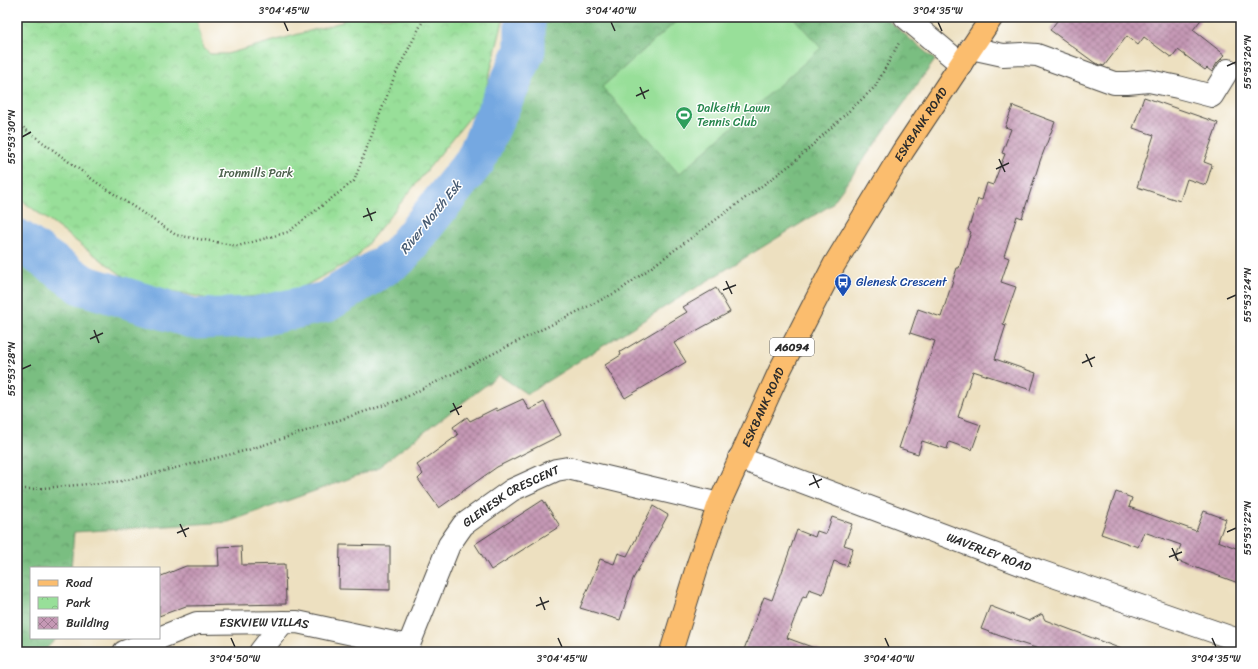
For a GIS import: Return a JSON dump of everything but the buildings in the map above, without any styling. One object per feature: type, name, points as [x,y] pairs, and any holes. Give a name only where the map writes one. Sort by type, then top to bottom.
[{"type":"main road","name":"ESKBANK ROAD","points":[[671,652],[698,564],[719,504],[781,368],[834,265],[959,55],[992,17]]},
{"type":"street","points":[[911,22],[959,55],[1038,55],[1114,83],[1149,81],[1212,96],[1228,70]]},
{"type":"street","name":"WAVERLEY ROAD","points":[[739,458],[1039,571],[1241,641]]},
{"type":"street","name":"GLENESK CRESCENT","points":[[407,649],[449,545],[463,525],[512,490],[556,470],[568,468],[719,504]]},
{"type":"street","points":[[260,652],[283,622]]},
{"type":"street","name":"ESKVIEW VILLAS","points":[[160,638],[197,623],[297,622],[407,649]]},
{"type":"street","name":"ESKVIEW VILLAS","points":[[124,652],[157,639]]},
{"type":"path","points":[[17,123],[96,182],[176,235],[238,246],[288,232],[354,181],[395,75],[425,17]]},
{"type":"path","points":[[17,489],[124,481],[248,450],[400,400],[619,291],[793,163],[875,87],[911,22]]},
{"type":"green space","name":"Ironmills Park","points":[[17,17],[196,17],[203,48],[210,54],[227,54],[342,22],[344,17],[504,17],[483,101],[356,258],[292,293],[213,300],[131,282],[17,197]]},
{"type":"green space","points":[[538,17],[681,17],[602,87],[820,48],[793,17],[884,17],[935,60],[831,205],[663,308],[527,394],[499,375],[376,469],[228,522],[74,532],[71,567],[30,567],[30,639],[56,639],[43,652],[17,652],[17,261],[73,298],[138,317],[246,333],[338,308],[400,273],[448,220],[507,135],[536,42]]},
{"type":"green space","name":"Dalkeith Lawn Tennis Club","points":[[681,17],[793,17],[821,48],[679,174],[602,87]]},
{"type":"waterway","name":"River North Esk","points":[[17,239],[83,285],[195,319],[255,317],[326,302],[398,257],[475,161],[525,50],[525,17]]},
{"type":"place","name":"Dalkeith Lawn Tennis Club","points":[[684,130]]},
{"type":"place","name":"Glenesk Crescent","points":[[843,297]]}]
